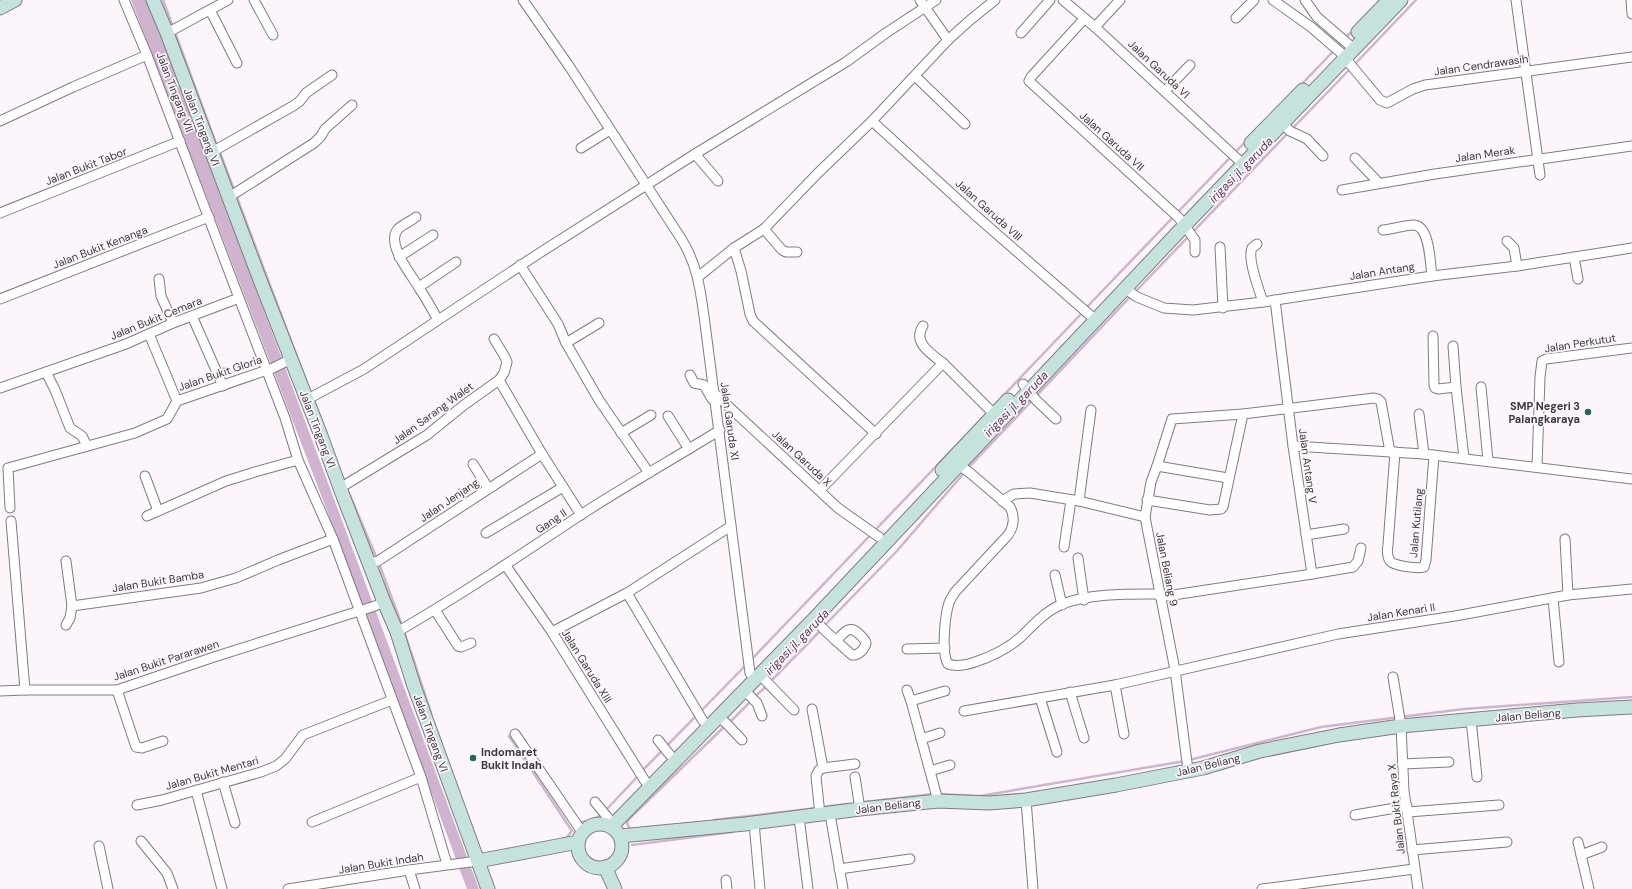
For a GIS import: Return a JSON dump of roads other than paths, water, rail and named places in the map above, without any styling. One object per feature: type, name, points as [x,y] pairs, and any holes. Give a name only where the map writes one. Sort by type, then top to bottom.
[{"type":"main road","points":[[0,8],[16,0]]},
{"type":"main road","name":"Jalan Tingang VI","points":[[153,0],[212,152],[287,361],[320,433],[369,563],[379,604],[397,632],[473,861],[488,889]]},
{"type":"main road","points":[[1240,161],[1289,129],[1379,16],[1388,0]]},
{"type":"main road","points":[[1379,16],[1400,0]]},
{"type":"main road","points":[[473,861],[580,837],[594,824],[611,826],[725,723],[750,696],[797,630],[879,537],[994,414],[1031,393],[1131,293],[1187,228],[1240,161],[1348,56]]},
{"type":"main road","points":[[797,630],[819,625],[965,469],[1031,393],[1091,316],[1187,228]]},
{"type":"main road","points":[[611,826],[644,780],[702,721],[761,679]]},
{"type":"main road","name":"Jalan Beliang","points":[[611,826],[754,823],[860,809],[938,801],[990,803],[1026,800],[1116,785],[1203,768],[1260,751],[1303,742],[1401,726],[1577,710],[1632,707]]},
{"type":"main road","points":[[580,837],[578,852],[583,860],[595,867],[605,867],[615,862],[620,855],[622,844],[611,826]]},
{"type":"main road","points":[[605,867],[615,889]]},
{"type":"street","name":"Jalan Tingang VII","points":[[124,0],[148,55],[209,217]]},
{"type":"street","points":[[167,33],[228,0]]},
{"type":"street","points":[[254,0],[273,35]]},
{"type":"street","name":"Jalan Garuda XI","points":[[523,0],[569,66],[689,252],[698,277],[713,391],[720,430],[731,526],[761,679]]},
{"type":"street","points":[[306,400],[364,369],[520,265],[695,154],[846,62],[886,33],[922,4],[936,0]]},
{"type":"street","points":[[698,277],[734,248],[764,229],[818,173],[872,121],[948,40],[995,0]]},
{"type":"street","points":[[1021,33],[1050,0]]},
{"type":"street","name":"Jalan Garuda VI","points":[[1063,0],[1084,19],[1095,26],[1240,161]]},
{"type":"street","points":[[1095,26],[1120,0]]},
{"type":"street","points":[[1236,18],[1254,0]]},
{"type":"street","points":[[1273,0],[1348,56]]},
{"type":"street","points":[[1305,0],[1316,17],[1348,56]]},
{"type":"street","points":[[1516,0],[1540,175]]},
{"type":"street","points":[[1631,0],[1632,14]]},
{"type":"street","points":[[922,4],[948,40]]},
{"type":"street","points":[[210,10],[237,63]]},
{"type":"street","name":"Jalan Garuda VII","points":[[1084,19],[1030,77],[1029,81],[1187,228]]},
{"type":"street","points":[[0,121],[73,87],[148,55]]},
{"type":"street","name":"Jalan Cendrawasih","points":[[1348,56],[1380,100],[1385,103],[1424,85],[1526,70],[1632,57]]},
{"type":"street","points":[[1165,91],[1190,65]]},
{"type":"street","points":[[212,152],[293,106],[300,101],[306,93],[332,75]]},
{"type":"street","points":[[915,76],[965,124]]},
{"type":"street","points":[[229,198],[314,143],[321,136],[325,128],[352,105]]},
{"type":"street","name":"Jalan Garuda VIII","points":[[872,121],[975,215],[1091,316]]},
{"type":"street","points":[[1289,129],[1307,139],[1323,156]]},
{"type":"street","points":[[581,148],[610,130]]},
{"type":"street","name":"Jalan Bukit Tabor","points":[[0,213],[180,141]]},
{"type":"street","name":"Jalan Merak","points":[[1342,190],[1435,174],[1632,146]]},
{"type":"street","points":[[695,154],[718,182]]},
{"type":"street","points":[[1355,158],[1379,183]]},
{"type":"street","points":[[209,217],[239,298],[270,368],[298,460],[333,539],[361,610],[421,778],[447,864]]},
{"type":"street","name":"Jalan Bukit Kenanga","points":[[0,299],[209,217]]},
{"type":"street","points":[[416,217],[398,230],[394,237],[399,257],[419,287],[438,320]]},
{"type":"street","points":[[1383,230],[1412,225],[1423,229],[1426,238],[1432,276]]},
{"type":"street","points":[[1187,228],[1195,243],[1196,252]]},
{"type":"street","points":[[764,229],[782,250],[786,252],[798,252]]},
{"type":"street","points":[[399,257],[433,235]]},
{"type":"street","points":[[1507,241],[1514,248],[1517,266]]},
{"type":"street","points":[[1258,244],[1252,248],[1251,253],[1254,272],[1263,302]]},
{"type":"street","points":[[1220,247],[1223,308]]},
{"type":"street","points":[[734,248],[753,321],[876,434]]},
{"type":"street","name":"Jalan Antang","points":[[1131,293],[1164,308],[1180,310],[1223,308],[1432,276],[1517,266],[1632,248]]},
{"type":"street","points":[[1574,257],[1578,279]]},
{"type":"street","points":[[419,287],[456,262]]},
{"type":"street","points":[[520,265],[558,324],[566,343],[599,400],[649,473]]},
{"type":"street","points":[[159,279],[160,296],[172,323]]},
{"type":"street","name":"Jalan Bukit Cemara","points":[[0,388],[126,344],[172,323],[239,298]]},
{"type":"street","name":"Jalan Antang V","points":[[1276,300],[1288,408],[1312,574]]},
{"type":"street","points":[[192,316],[223,386]]},
{"type":"street","points":[[566,343],[599,324]]},
{"type":"street","points":[[923,326],[920,331],[920,342],[924,347],[943,363],[994,414]]},
{"type":"street","name":"Jalan Bukit Gloria","points":[[149,334],[177,401],[223,386],[287,361]]},
{"type":"street","points":[[1433,336],[1435,388],[1456,387]]},
{"type":"street","points":[[494,339],[507,362],[504,373],[499,380],[542,454],[581,515]]},
{"type":"street","points":[[1453,346],[1464,458]]},
{"type":"street","name":"Jalan Perkutut","points":[[1537,467],[1540,377],[1542,361],[1546,358],[1632,348]]},
{"type":"street","points":[[820,490],[876,434],[943,363]]},
{"type":"street","points":[[46,372],[70,428],[72,431],[82,436],[87,446]]},
{"type":"street","points":[[690,375],[694,383],[704,385],[717,409]]},
{"type":"street","name":"Jalan Sarang Walet","points":[[340,488],[427,435],[464,405],[499,380]]},
{"type":"street","points":[[1481,387],[1488,461]]},
{"type":"street","name":"Jalan Garuda X","points":[[713,391],[845,514],[879,537]]},
{"type":"street","points":[[1031,393],[1056,419]]},
{"type":"street","points":[[1146,500],[1217,510],[1223,506],[1243,414],[1374,398],[1378,399],[1381,402],[1393,452]]},
{"type":"street","points":[[10,508],[4,469],[135,433],[167,418],[177,401]]},
{"type":"street","points":[[1064,546],[1075,500],[1091,410]]},
{"type":"street","name":"Jalan Beliang 9","points":[[1188,770],[1175,670],[1145,517],[1146,500],[1150,482],[1157,466],[1172,419],[1243,414]]},
{"type":"street","points":[[1419,414],[1424,454]]},
{"type":"street","points":[[621,433],[651,415]]},
{"type":"street","points":[[668,416],[689,449]]},
{"type":"street","name":"Gang II","points":[[397,632],[506,566],[581,515],[720,430]]},
{"type":"street","points":[[1293,446],[1424,454],[1632,479]]},
{"type":"street","name":"Jalan Kutilang","points":[[1393,452],[1388,557],[1392,564],[1420,568],[1424,567],[1426,560],[1434,455]]},
{"type":"street","name":"Jalan Jenjang","points":[[369,563],[378,561],[542,454]]},
{"type":"street","points":[[147,516],[226,481],[298,460]]},
{"type":"street","points":[[473,464],[488,488]]},
{"type":"street","points":[[1157,466],[1228,478]]},
{"type":"street","points":[[965,469],[1012,510],[1013,520],[1012,528],[1008,535],[951,598],[947,610],[945,648],[946,660],[950,665],[959,666],[970,664],[992,656],[1012,644],[1046,614],[1062,605],[1109,595],[1160,595],[1353,567],[1358,561],[1360,548]]},
{"type":"street","points":[[145,476],[158,511]]},
{"type":"street","points":[[486,533],[563,487]]},
{"type":"street","points":[[1002,500],[1014,494],[1030,493],[1075,500],[1145,517]]},
{"type":"street","points":[[11,521],[25,690]]},
{"type":"street","points":[[552,632],[627,593],[731,526]]},
{"type":"street","points":[[1306,534],[1344,529]]},
{"type":"street","name":"Jalan Bukit Bamba","points":[[72,606],[201,588],[236,578],[333,539]]},
{"type":"street","points":[[1565,539],[1568,595]]},
{"type":"street","points":[[1078,558],[1084,600]]},
{"type":"street","points":[[66,561],[72,606],[70,618],[66,625]]},
{"type":"street","name":"Jalan Garuda XIII","points":[[506,566],[552,632],[644,780]]},
{"type":"street","points":[[1055,575],[1062,605]]},
{"type":"street","name":"Jalan Kenari II","points":[[964,711],[1115,685],[1175,670],[1338,634],[1455,616],[1568,595],[1632,589]]},
{"type":"street","points":[[627,593],[702,721]]},
{"type":"street","points":[[1553,598],[1559,662]]},
{"type":"street","name":"Jalan Bukit Pararawen","points":[[0,690],[117,690],[379,604]]},
{"type":"street","points":[[435,610],[458,646],[466,646],[471,643]]},
{"type":"street","points":[[819,625],[836,641]]},
{"type":"street","points":[[907,649],[945,648]]},
{"type":"street","name":"Jalan Bukit Raya X","points":[[1393,677],[1401,726],[1402,764],[1414,869],[1418,889]]},
{"type":"street","points":[[761,679],[794,710]]},
{"type":"street","points":[[1115,685],[1124,734]]},
{"type":"street","points":[[117,690],[136,747],[142,748],[163,741]]},
{"type":"street","points":[[907,690],[938,801]]},
{"type":"street","points":[[911,701],[945,691]]},
{"type":"street","points":[[1070,692],[1084,738]]},
{"type":"street","points":[[750,696],[759,705],[762,716]]},
{"type":"street","points":[[1040,698],[1057,752]]},
{"type":"street","name":"Jalan Bukit Mentari","points":[[137,805],[262,772],[276,766],[285,759],[303,735],[392,700]]},
{"type":"street","points":[[812,709],[823,768]]},
{"type":"street","points":[[1471,720],[1477,777]]},
{"type":"street","points":[[725,723],[742,740]]},
{"type":"street","points":[[921,739],[940,733]]},
{"type":"street","points":[[515,734],[580,837]]},
{"type":"street","points":[[658,740],[670,755]]},
{"type":"street","points":[[1402,764],[1449,762]]},
{"type":"street","points":[[843,889],[816,776],[818,770],[823,768],[855,764]]},
{"type":"street","points":[[930,771],[950,764]]},
{"type":"street","points":[[855,777],[860,809]]},
{"type":"street","points":[[312,822],[421,778]]},
{"type":"street","points":[[223,782],[235,824]]},
{"type":"street","points":[[196,790],[222,889]]},
{"type":"street","points":[[1026,800],[1033,889]]},
{"type":"street","points":[[595,802],[611,826]]},
{"type":"street","points":[[1354,815],[1407,809],[1499,805]]},
{"type":"street","points":[[799,817],[808,889]]},
{"type":"street","points":[[754,823],[760,889]]},
{"type":"street","points":[[141,841],[167,873],[173,889]]},
{"type":"street","points":[[1412,850],[1507,842]]},
{"type":"street","points":[[1578,842],[1589,889]]},
{"type":"street","points":[[99,846],[108,889]]},
{"type":"street","points":[[1581,855],[1602,846]]},
{"type":"street","points":[[839,869],[910,859]]},
{"type":"street","name":"Jalan Bukit Indah","points":[[290,889],[473,861]]},
{"type":"street","points":[[1262,889],[1414,869]]},
{"type":"street","points":[[408,870],[415,889]]},
{"type":"street","points":[[351,880],[354,889]]},
{"type":"waterway","points":[[163,0],[217,146]]},
{"type":"waterway","name":"irigasi jl. garuda","points":[[1354,65],[1416,0]]},
{"type":"waterway","points":[[1345,38],[1353,30]]},
{"type":"waterway","points":[[1300,86],[1342,42]]},
{"type":"waterway","name":"irigasi jl. garuda","points":[[1292,129],[1351,68]]},
{"type":"waterway","name":"irigasi jl. garuda","points":[[1135,292],[1288,133]]},
{"type":"waterway","points":[[1086,308],[1246,141]]},
{"type":"waterway","points":[[219,150],[234,190]]},
{"type":"waterway","points":[[236,195],[307,383]]},
{"type":"waterway","name":"irigasi jl. garuda","points":[[824,626],[896,552],[970,466],[1131,296]]},
{"type":"waterway","points":[[1001,398],[1083,312]]},
{"type":"waterway","points":[[751,660],[988,412]]},
{"type":"waterway","points":[[349,493],[378,561],[403,628],[431,713]]},
{"type":"waterway","name":"irigasi jl. garuda","points":[[770,682],[821,630]]},
{"type":"waterway","points":[[701,711],[746,665]]},
{"type":"waterway","name":"irigasi jl. garuda","points":[[754,697],[767,686]]},
{"type":"waterway","points":[[1189,760],[1321,727],[1464,709],[1632,697]]},
{"type":"waterway","name":"irigasi jl. garuda","points":[[729,723],[751,701]]},
{"type":"waterway","points":[[642,771],[697,715]]},
{"type":"waterway","name":"irigasi jl. garuda","points":[[632,830],[627,823],[629,819],[725,726]]},
{"type":"waterway","points":[[519,732],[525,741]]},
{"type":"waterway","points":[[509,736],[572,831],[566,838],[563,838]]},
{"type":"waterway","points":[[939,794],[980,796],[1185,761]]},
{"type":"waterway","points":[[605,811],[639,775]]},
{"type":"waterway","points":[[865,802],[934,794]]},
{"type":"waterway","points":[[822,807],[848,804]]},
{"type":"waterway","points":[[714,820],[817,808]]},
{"type":"waterway","points":[[579,822],[592,821],[602,814]]},
{"type":"waterway","points":[[632,845],[732,832]]},
{"type":"place","name":"SMP Negeri 3 Palangkaraya","points":[[1588,412]]},
{"type":"place","name":"Indomaret Bukit Indah","points":[[473,758]]}]
